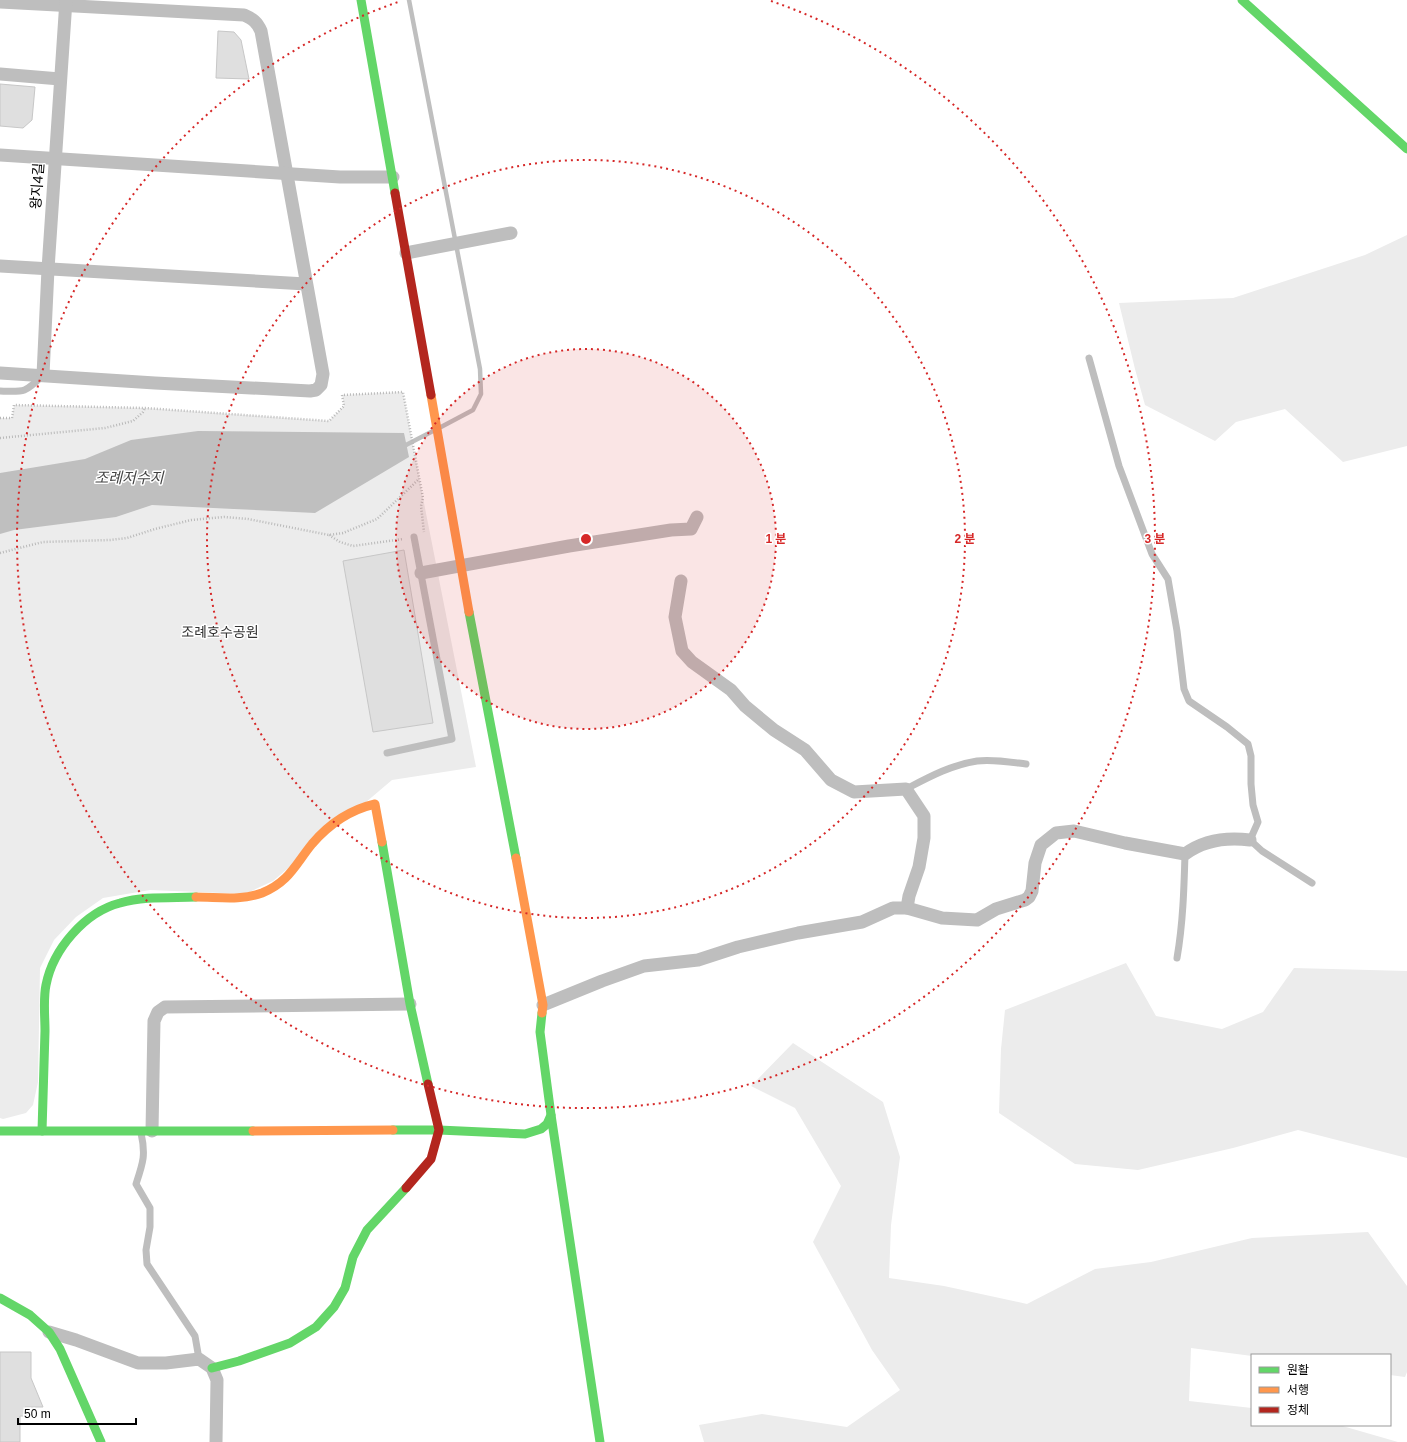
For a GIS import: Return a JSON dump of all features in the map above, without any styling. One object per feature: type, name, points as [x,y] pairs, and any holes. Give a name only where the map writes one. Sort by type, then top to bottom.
[{"type":"street","points":[[361,0],[460,566],[543,1005],[540,1032],[600,1442]]},
{"type":"street","points":[[1242,0],[1407,149]]},
{"type":"street","points":[[0,2],[65,3],[244,14],[252,18],[257,23],[261,31],[322,374],[321,385],[316,390],[310,391],[0,373]]},
{"type":"street","name":"왕지4길","points":[[42,375],[65,3]]},
{"type":"street","points":[[0,74],[60,79]]},
{"type":"street","points":[[0,155],[340,177],[393,178]]},
{"type":"street","points":[[406,253],[511,233]]},
{"type":"street","points":[[0,266],[306,284]]},
{"type":"street","points":[[421,573],[569,546],[671,530],[691,529],[697,517]]},
{"type":"street","points":[[681,581],[674,617],[682,651],[692,662],[731,690],[745,706],[774,730],[805,750],[831,780],[854,792],[906,789],[924,816],[924,838],[919,867],[909,896],[907,908]]},
{"type":"street","points":[[42,1131],[46,985],[51,966],[62,946],[75,928],[93,915],[118,903],[149,898],[198,897],[223,900],[249,896],[269,890],[286,879],[302,860],[314,841],[335,821],[352,810],[365,805],[375,804],[410,1004],[439,1130],[431,1159],[403,1192],[367,1230],[353,1257],[345,1288],[334,1307],[316,1327],[290,1343],[239,1361],[212,1368]]},
{"type":"street","points":[[543,1005],[644,966],[698,960],[745,946],[798,933],[862,922],[893,908],[907,908],[942,918],[977,920],[996,909],[1025,900],[1029,897],[1032,891],[1035,863],[1041,845],[1056,833],[1074,831],[1124,843],[1185,854],[1196,846],[1218,840],[1238,838],[1250,840]]},
{"type":"street","points":[[146,1131],[154,1021],[158,1012],[165,1007],[410,1004]]},
{"type":"street","points":[[0,1131],[439,1130],[525,1134],[538,1131],[547,1125],[551,1115]]},
{"type":"street","points":[[0,1298],[30,1315],[49,1332],[60,1349],[101,1442]]},
{"type":"street","points":[[49,1332],[76,1340],[138,1363],[166,1363],[199,1359],[212,1368],[217,1380],[216,1442]]},
{"type":"lane","points":[[1089,358],[1119,466],[1152,554],[1168,579],[1177,631],[1184,690],[1189,701],[1227,727],[1248,744],[1251,756],[1253,805],[1258,822],[1250,840],[1262,851],[1312,883]]},
{"type":"lane","points":[[0,391],[23,391],[30,388],[42,375]]},
{"type":"lane","points":[[386,753],[452,739],[414,537]]},
{"type":"lane","points":[[906,789],[940,771],[978,761],[1001,761],[1026,764]]},
{"type":"lane","points":[[1177,958],[1181,936],[1185,854]]},
{"type":"lane","points":[[146,1131],[144,1163],[136,1184],[150,1208],[150,1227],[146,1250],[147,1264],[195,1336],[199,1359]]},
{"type":"path","points":[[0,418],[12,418],[14,405],[145,408],[329,421],[344,406],[342,395],[403,392],[423,498],[421,506],[424,535],[353,546],[340,542],[329,535]]},
{"type":"path","points":[[0,438],[105,428],[133,421],[143,412],[145,408]]},
{"type":"path","points":[[0,553],[43,542],[127,538],[191,520],[224,516],[248,519],[329,535],[344,533],[377,519],[419,479]]},
{"type":"green space","points":[[1407,235],[1407,446],[1343,462],[1285,409],[1236,422],[1215,441],[1145,405],[1119,303],[1233,298],[1365,255]]},
{"type":"green space","name":"조례호수공원","points":[[403,392],[476,767],[392,780],[273,881],[245,894],[150,890],[103,898],[76,917],[54,940],[40,968],[38,1082],[33,1105],[26,1113],[3,1119],[0,1118],[0,418],[12,418],[14,405],[145,408],[329,421],[344,406],[342,395]]},
{"type":"green space","points":[[1126,963],[1156,1016],[1222,1029],[1263,1012],[1294,968],[1407,971],[1407,1158],[1298,1130],[1233,1148],[1138,1170],[1075,1164],[999,1113],[1001,1049],[1005,1010]]},
{"type":"green space","points":[[793,1043],[883,1102],[900,1157],[891,1225],[889,1278],[944,1286],[1027,1304],[1095,1269],[1151,1262],[1252,1238],[1368,1232],[1407,1286],[1407,1372],[1405,1377],[1391,1375],[1391,1354],[1251,1354],[1251,1356],[1191,1348],[1189,1401],[1251,1408],[1251,1426],[1342,1426],[1398,1442],[704,1442],[699,1425],[762,1414],[847,1427],[900,1390],[872,1350],[813,1242],[841,1186],[795,1108],[751,1086]]},
{"type":"water","name":"조례저수지","points":[[198,431],[404,433],[409,457],[315,513],[152,505],[116,517],[14,530],[0,534],[0,473],[85,459],[131,440]]},
{"type":"building","points":[[218,31],[234,32],[241,40],[249,79],[216,78]]},
{"type":"building","points":[[0,84],[35,87],[32,120],[23,128],[0,126]]},
{"type":"building","points":[[404,550],[433,723],[373,732],[343,561]]},
{"type":"building","points":[[0,1352],[31,1352],[31,1378],[43,1407],[25,1407],[25,1416],[20,1416],[20,1442],[0,1442]]},
{"type":"waterway","points":[[409,0],[480,369],[481,394],[473,410],[441,427]]},
{"type":"waterway","points":[[406,445],[433,431]]},
{"type":"traffic: fast","points":[[361,0],[395,193]]},
{"type":"traffic: fast","points":[[1242,0],[1407,149]]},
{"type":"traffic: fast","points":[[469,612],[516,858]]},
{"type":"traffic: fast","points":[[382,842],[410,1004],[428,1084]]},
{"type":"traffic: fast","points":[[42,1131],[45,990],[50,972],[63,946],[83,923],[107,908],[120,903],[138,899],[196,897]]},
{"type":"traffic: fast","points":[[393,1130],[439,1130],[525,1134],[541,1129],[547,1124],[551,1115],[540,1032],[542,1013]]},
{"type":"traffic: fast","points":[[551,1115],[600,1442]]},
{"type":"traffic: fast","points":[[0,1131],[253,1131]]},
{"type":"traffic: fast","points":[[212,1368],[239,1361],[290,1343],[316,1327],[334,1307],[345,1288],[353,1257],[367,1230],[406,1188]]},
{"type":"traffic: fast","points":[[0,1298],[30,1315],[49,1332],[60,1349],[101,1442]]},
{"type":"traffic: slow","points":[[431,395],[469,612]]},
{"type":"traffic: slow","points":[[196,897],[246,897],[271,889],[279,884],[291,872],[312,844],[325,830],[348,814],[375,804],[382,842]]},
{"type":"traffic: slow","points":[[516,858],[543,1005],[542,1013]]},
{"type":"traffic: slow","points":[[253,1131],[393,1130]]},
{"type":"traffic: jam","points":[[395,193],[431,395]]},
{"type":"traffic: jam","points":[[406,1188],[431,1159],[439,1130],[428,1084]]}]
